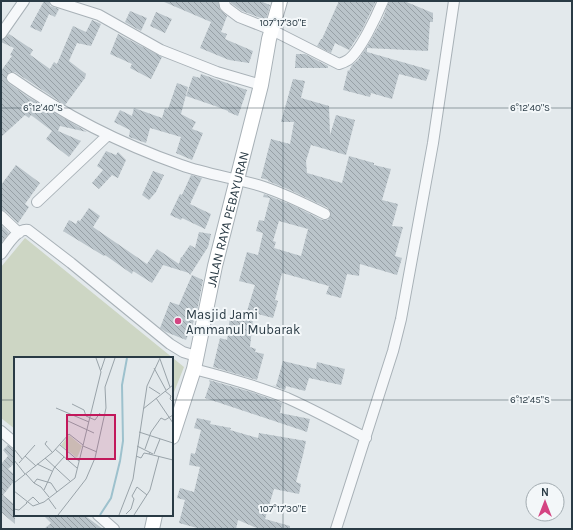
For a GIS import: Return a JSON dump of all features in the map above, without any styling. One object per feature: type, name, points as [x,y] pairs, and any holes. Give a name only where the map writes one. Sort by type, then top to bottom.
[{"type":"main road","name":"JALAN RAYA PEBAYURAN","points":[[173,434],[195,362],[215,266],[261,85],[269,39],[280,1]]},
{"type":"main road","points":[[152,529],[155,516]]},
{"type":"street","points":[[1,34],[24,1]]},
{"type":"street","points":[[55,1],[99,15],[161,50],[217,72],[261,85]]},
{"type":"street","points":[[224,1],[227,8],[240,17],[272,30],[339,64],[348,60],[359,48],[383,1]]},
{"type":"street","points":[[336,529],[393,351],[401,319],[433,143],[454,1]]},
{"type":"street","points":[[12,78],[54,106],[108,135],[146,152],[183,166],[262,186],[281,193],[324,214]]},
{"type":"street","points":[[37,202],[108,135]]},
{"type":"street","points":[[1,216],[19,233]]},
{"type":"street","points":[[1,254],[19,233],[23,230],[28,230],[174,347],[195,362],[234,379],[286,398],[366,438]]},
{"type":"street","points":[[1,430],[14,442]]},
{"type":"street","points":[[99,516],[114,529]]},
{"type":"green space","points":[[25,238],[172,357],[14,357],[14,428],[1,418],[1,267]]},
{"type":"green space","points":[[173,358],[184,367],[173,394]]},
{"type":"building","points":[[44,1],[49,1],[50,6],[59,9],[55,17],[49,14],[41,32],[30,27]]},
{"type":"building","points":[[162,1],[218,1],[220,10],[227,16],[221,32],[227,34],[225,39],[253,51],[249,63],[229,60],[200,48],[211,22]]},
{"type":"building","points":[[231,1],[260,1],[270,5],[266,20],[242,11],[231,3]]},
{"type":"building","points":[[339,1],[376,1],[362,30],[349,50],[335,43],[331,53],[317,46],[322,39]]},
{"type":"building","points":[[389,1],[404,1],[433,13],[433,22],[430,22],[428,51],[367,48],[367,52],[430,70],[426,81],[399,74],[392,99],[371,93],[370,97],[343,90],[348,70],[349,71],[352,65],[358,60],[368,45],[383,18]]},
{"type":"building","points":[[130,11],[147,18],[141,31],[125,22]]},
{"type":"building","points":[[156,12],[172,19],[165,33],[150,26]]},
{"type":"building","points":[[92,20],[101,24],[91,46],[77,43],[69,61],[86,74],[85,78],[65,105],[15,72],[9,72],[6,77],[8,83],[28,97],[87,132],[60,126],[58,131],[81,141],[69,157],[46,139],[52,131],[31,115],[29,118],[25,115],[1,137],[1,71],[12,56],[10,55],[14,48],[1,42],[9,34],[33,50],[30,55],[50,69],[54,62],[57,64],[73,26],[86,32]]},
{"type":"building","points":[[118,34],[162,57],[151,79],[130,68],[132,64],[110,54]]},
{"type":"building","points":[[296,54],[305,54],[328,66],[328,68],[295,68]]},
{"type":"building","points":[[201,74],[247,90],[238,116],[218,107],[186,96],[193,76],[200,78]]},
{"type":"building","points":[[293,79],[305,81],[301,98],[329,106],[330,135],[336,115],[355,120],[346,155],[311,145],[306,161],[307,173],[342,183],[349,156],[374,163],[374,165],[391,169],[382,200],[398,204],[392,226],[403,227],[395,256],[402,258],[397,275],[360,264],[359,276],[347,274],[341,298],[326,294],[329,286],[282,273],[275,300],[278,301],[273,318],[247,311],[255,285],[239,281],[247,252],[258,255],[263,233],[256,231],[259,220],[264,221],[270,198],[263,197],[264,194],[292,205],[322,220],[328,220],[331,214],[328,208],[261,178],[271,139],[290,144],[294,122],[281,122]],"holes":[[[279,221],[308,229],[301,256],[274,248],[276,242],[273,241]]]},
{"type":"building","points":[[177,83],[188,87],[181,114],[196,122],[192,129],[203,133],[192,160],[176,153],[181,137],[150,128],[146,143],[129,137],[130,130],[114,122],[120,110],[132,116],[134,108],[162,118],[165,108],[168,109]]},
{"type":"building","points":[[106,151],[116,155],[118,152],[126,160],[118,178],[112,175],[99,189],[92,183],[103,170],[97,166]]},
{"type":"building","points":[[16,165],[40,183],[25,204],[29,207],[18,223],[5,211],[1,210],[1,185]]},
{"type":"building","points":[[153,171],[164,175],[156,192],[149,200],[142,195]]},
{"type":"building","points":[[191,175],[202,178],[190,204],[211,214],[205,229],[182,218],[181,220],[170,215],[180,194],[182,195]]},
{"type":"building","points":[[89,208],[100,216],[93,227],[147,264],[157,249],[179,264],[181,257],[190,245],[195,248],[199,232],[211,234],[208,247],[190,275],[189,273],[163,265],[152,283],[133,271],[132,274],[105,255],[104,256],[63,231],[69,220],[76,224],[78,220],[80,221]]},
{"type":"building","points":[[1,225],[9,233],[1,243]]},
{"type":"building","name":"Masjid Jami Ammanul Mubarak","points":[[192,275],[203,280],[196,316],[186,340],[160,328],[170,302],[179,305]]},
{"type":"building","points":[[230,317],[253,319],[250,347],[256,349],[255,352],[264,354],[257,380],[213,367],[220,338],[227,340]]},
{"type":"building","points":[[283,361],[316,369],[317,362],[345,369],[341,385],[309,378],[305,391],[286,386],[285,390],[272,385],[276,386]]},
{"type":"building","points":[[209,380],[282,403],[280,413],[310,419],[307,432],[205,398],[210,383]]},
{"type":"building","points":[[197,418],[211,421],[210,424],[231,428],[230,430],[258,438],[259,433],[306,441],[296,482],[301,484],[299,494],[274,489],[265,519],[290,526],[290,529],[259,529],[238,520],[236,529],[201,529],[179,523],[185,500],[177,498],[180,488],[194,492],[200,467],[189,465],[191,453],[195,454],[201,430],[194,428]]},
{"type":"building","points":[[8,445],[14,448],[14,464],[8,469],[14,474],[14,481],[3,495],[14,504],[15,524],[1,512],[1,464],[8,456],[3,450]]},
{"type":"building","points":[[44,516],[85,516],[103,529],[44,529],[51,523]]},
{"type":"place","name":"Masjid Jami Ammanul Mubarak","points":[[178,321]]}]
